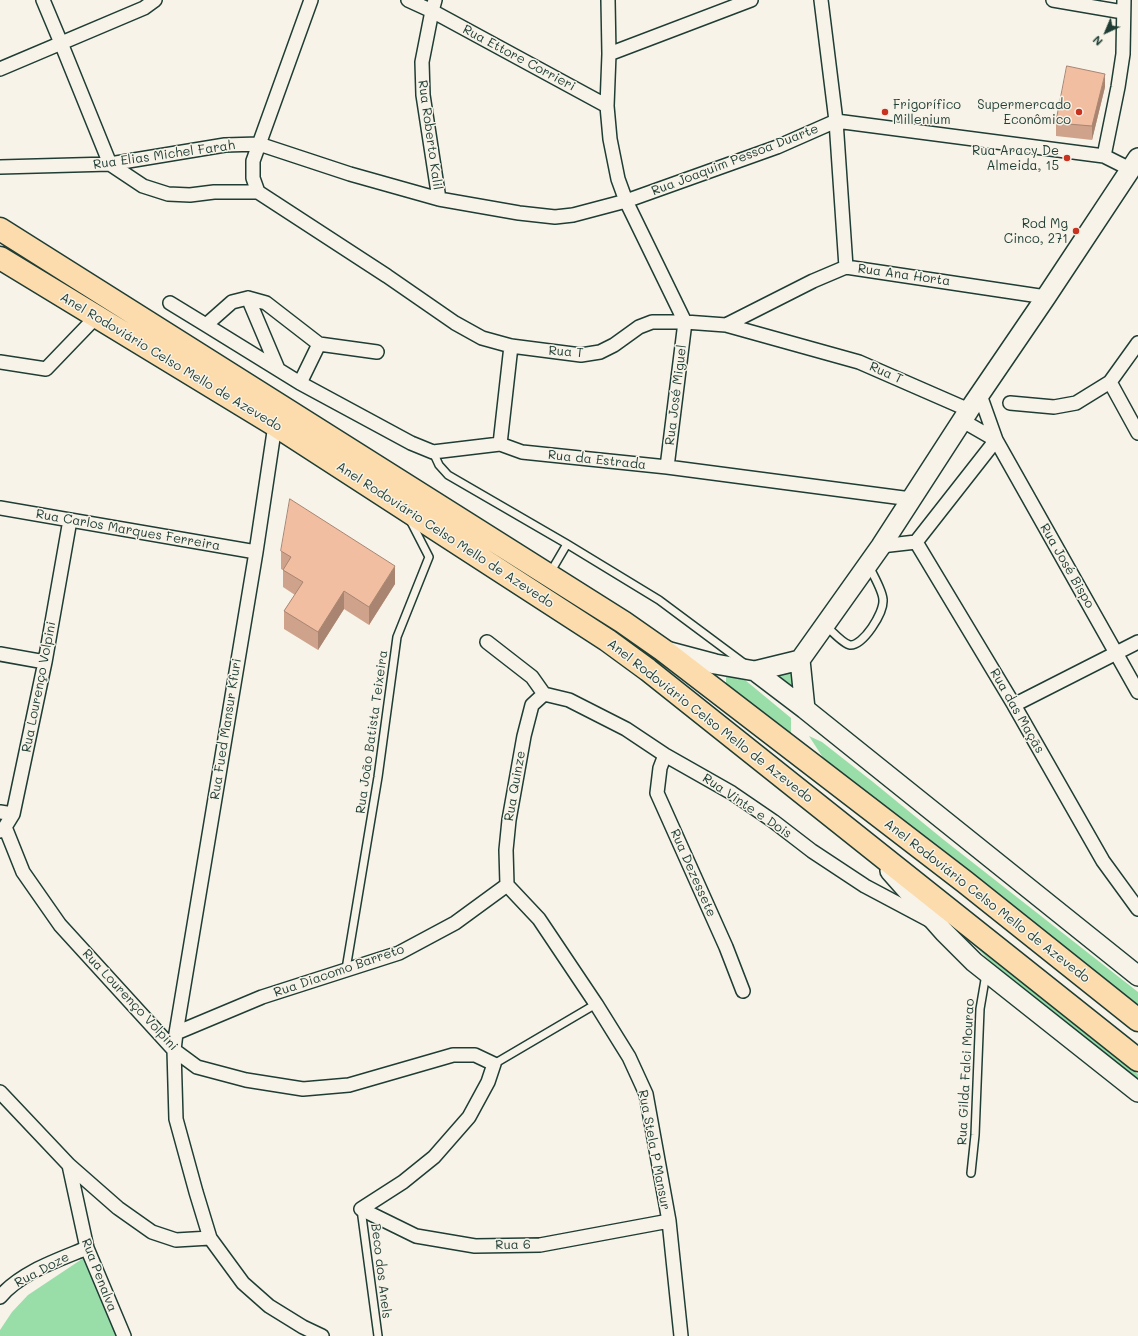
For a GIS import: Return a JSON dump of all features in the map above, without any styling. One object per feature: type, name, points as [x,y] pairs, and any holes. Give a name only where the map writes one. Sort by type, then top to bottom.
[{"type":"highway","name":"Anel Rodoviário Celso Mello de Azevedo","points":[[0,229],[623,622],[663,650],[965,882],[1138,1020]]},
{"type":"highway","name":"Anel Rodoviário Celso Mello de Azevedo","points":[[0,258],[275,425],[607,640],[648,670],[1138,1060]]},
{"type":"main road","points":[[805,709],[800,660],[880,546],[1135,165]]},
{"type":"main road","name":"Anel Rodoviário Celso Mello de Azevedo","points":[[663,650],[715,664],[755,671],[805,709],[1138,976]]},
{"type":"main road","points":[[755,671],[800,660]]},
{"type":"main road","name":"Anel Rodoviário Celso Mello de Azevedo","points":[[868,845],[944,932],[974,962],[1138,1092]]},
{"type":"street","points":[[43,0],[110,164],[143,186],[168,194],[258,192],[253,178],[253,161],[310,0]]},
{"type":"street","points":[[0,69],[144,8],[155,0]]},
{"type":"street","name":"Rua Ettore Corrieri","points":[[408,0],[433,5],[607,106]]},
{"type":"street","points":[[608,0],[609,54],[607,106],[610,139],[617,173],[626,201],[685,322]]},
{"type":"street","points":[[609,54],[751,0]]},
{"type":"street","points":[[821,0],[836,121],[846,267]]},
{"type":"street","points":[[1052,0],[1123,6],[1123,54],[1104,156]]},
{"type":"street","name":"Rua Roberto Kalil","points":[[433,5],[422,62],[422,88],[440,199]]},
{"type":"street","points":[[836,121],[1104,156],[1135,165]]},
{"type":"street","name":"Rua Joaquim Pessoa Duarte","points":[[440,199],[518,213],[554,217],[573,215],[626,201],[777,147],[836,121]]},
{"type":"street","name":"Rua Elias Michel Farah","points":[[0,167],[110,164],[225,145],[259,144],[350,174],[440,199]]},
{"type":"street","name":"Rua T","points":[[258,192],[387,276],[455,323],[482,338],[511,346],[581,355],[600,352],[614,345],[639,327],[652,322],[685,322],[726,325],[859,362],[971,408]]},
{"type":"street","name":"Rua Ana Horta","points":[[726,325],[813,281],[846,267],[1046,297]]},
{"type":"street","points":[[206,325],[232,302],[248,298],[266,303],[319,344],[377,352]]},
{"type":"street","points":[[248,298],[278,369]]},
{"type":"street","name":"Rua da Estrada","points":[[170,303],[300,383],[411,443],[433,452],[500,444],[522,452],[667,468],[911,499]]},
{"type":"street","points":[[0,362],[46,369],[96,317]]},
{"type":"street","name":"Rua José Miguel","points":[[667,468],[685,322]]},
{"type":"street","points":[[1010,403],[1054,407],[1076,403],[1110,382],[1138,343]]},
{"type":"street","points":[[300,383],[319,344]]},
{"type":"street","points":[[500,444],[511,346]]},
{"type":"street","points":[[1110,382],[1138,433]]},
{"type":"street","name":"Rua José Bispo","points":[[971,408],[996,440]]},
{"type":"street","name":"Rua José Bispo","points":[[971,408],[996,440],[1138,692]]},
{"type":"street","name":"Rua Fued Mansur Kfuri","points":[[176,1033],[256,552],[275,425]]},
{"type":"street","points":[[880,546],[916,542],[996,440]]},
{"type":"street","name":"Rua Carlos Marques Ferreira","points":[[0,508],[256,552]]},
{"type":"street","name":"Rua Lourenço Volpini","points":[[70,520],[45,662],[2,829],[23,872],[60,925],[174,1050],[197,1067],[246,1080],[303,1089],[349,1085],[453,1055],[475,1055],[494,1064]]},
{"type":"street","name":"Rua das Maçãs","points":[[916,542],[1014,705],[1103,861],[1138,909]]},
{"type":"street","points":[[487,642],[532,677],[544,694]]},
{"type":"street","points":[[1014,705],[1138,642]]},
{"type":"street","points":[[0,654],[45,662]]},
{"type":"street","name":"Rua Vinte e Dois","points":[[544,694],[569,700],[626,729],[665,754],[732,793],[773,821],[812,851],[864,886],[928,920],[944,932]]},
{"type":"street","name":"Rua Quinze","points":[[507,885],[506,850],[509,820],[524,736],[532,705],[544,694]]},
{"type":"street","name":"Rua Dezessete","points":[[665,754],[660,768],[657,793],[726,947],[743,991]]},
{"type":"street","name":"Rua Diacomo Barreto","points":[[176,1033],[262,997],[400,953],[455,923],[507,885]]},
{"type":"street","name":"Rua Stela P Mansur","points":[[507,885],[539,919],[596,1004],[629,1057],[646,1094],[668,1221],[681,1336]]},
{"type":"street","points":[[176,1033],[174,1050],[176,1119],[210,1238],[243,1283],[269,1306],[303,1327],[322,1336]]},
{"type":"street","points":[[361,1209],[404,1182],[434,1157],[469,1117],[488,1082],[494,1064]]},
{"type":"street","points":[[0,1092],[69,1165],[118,1208],[152,1232],[176,1240],[210,1238]]},
{"type":"street","name":"Rua Penalva","points":[[69,1165],[87,1248],[124,1336]]},
{"type":"street","name":"Rua 6","points":[[361,1209],[416,1236],[475,1246],[540,1245],[668,1221]]},
{"type":"street","name":"Rua Doze","points":[[0,1297],[7,1289],[36,1270],[87,1248]]},
{"type":"lane","points":[[433,452],[439,465],[448,475],[568,544],[659,600],[755,671]]},
{"type":"lane","name":"Rua João Batista Teixeira","points":[[346,969],[378,777],[397,637],[429,557],[404,508]]},
{"type":"lane","points":[[549,575],[568,544]]},
{"type":"lane","points":[[825,624],[846,644],[852,645],[858,643],[876,622],[883,608],[883,598],[868,563]]},
{"type":"lane","name":"Rua Gilda Falci Mourao","points":[[971,1173],[975,1135],[980,1009],[986,972]]},
{"type":"lane","points":[[494,1064],[596,1004]]},
{"type":"lane","name":"Beco dos Anels","points":[[361,1209],[378,1336]]},
{"type":"green space","points":[[793,667],[795,690],[771,673]]},
{"type":"green space","points":[[739,675],[791,718],[791,735],[726,687],[726,677]]},
{"type":"green space","points":[[809,736],[822,742],[1138,992],[1138,1011],[829,767]]},
{"type":"green space","points":[[966,937],[1138,1074],[1138,1084],[993,964]]},
{"type":"green space","points":[[85,1257],[120,1336],[0,1336],[0,1330],[12,1312],[28,1295]]},
{"type":"building","name":"Supermercado Econômico","points":[[1067,66],[1105,74],[1092,126],[1056,123]]},
{"type":"building","points":[[290,499],[395,566],[369,607],[344,591],[318,632],[284,611],[303,582],[283,570],[291,557],[281,551]]},
{"type":"place","name":"Frigorífico Millenium","points":[[885,112]]},
{"type":"place","name":"Supermercado Econômico","points":[[1079,112]]},
{"type":"place","name":"Rua Aracy De Almeida, 15","points":[[1067,158]]},
{"type":"place","name":"Rod Mg Cinco, 271","points":[[1076,231]]}]
